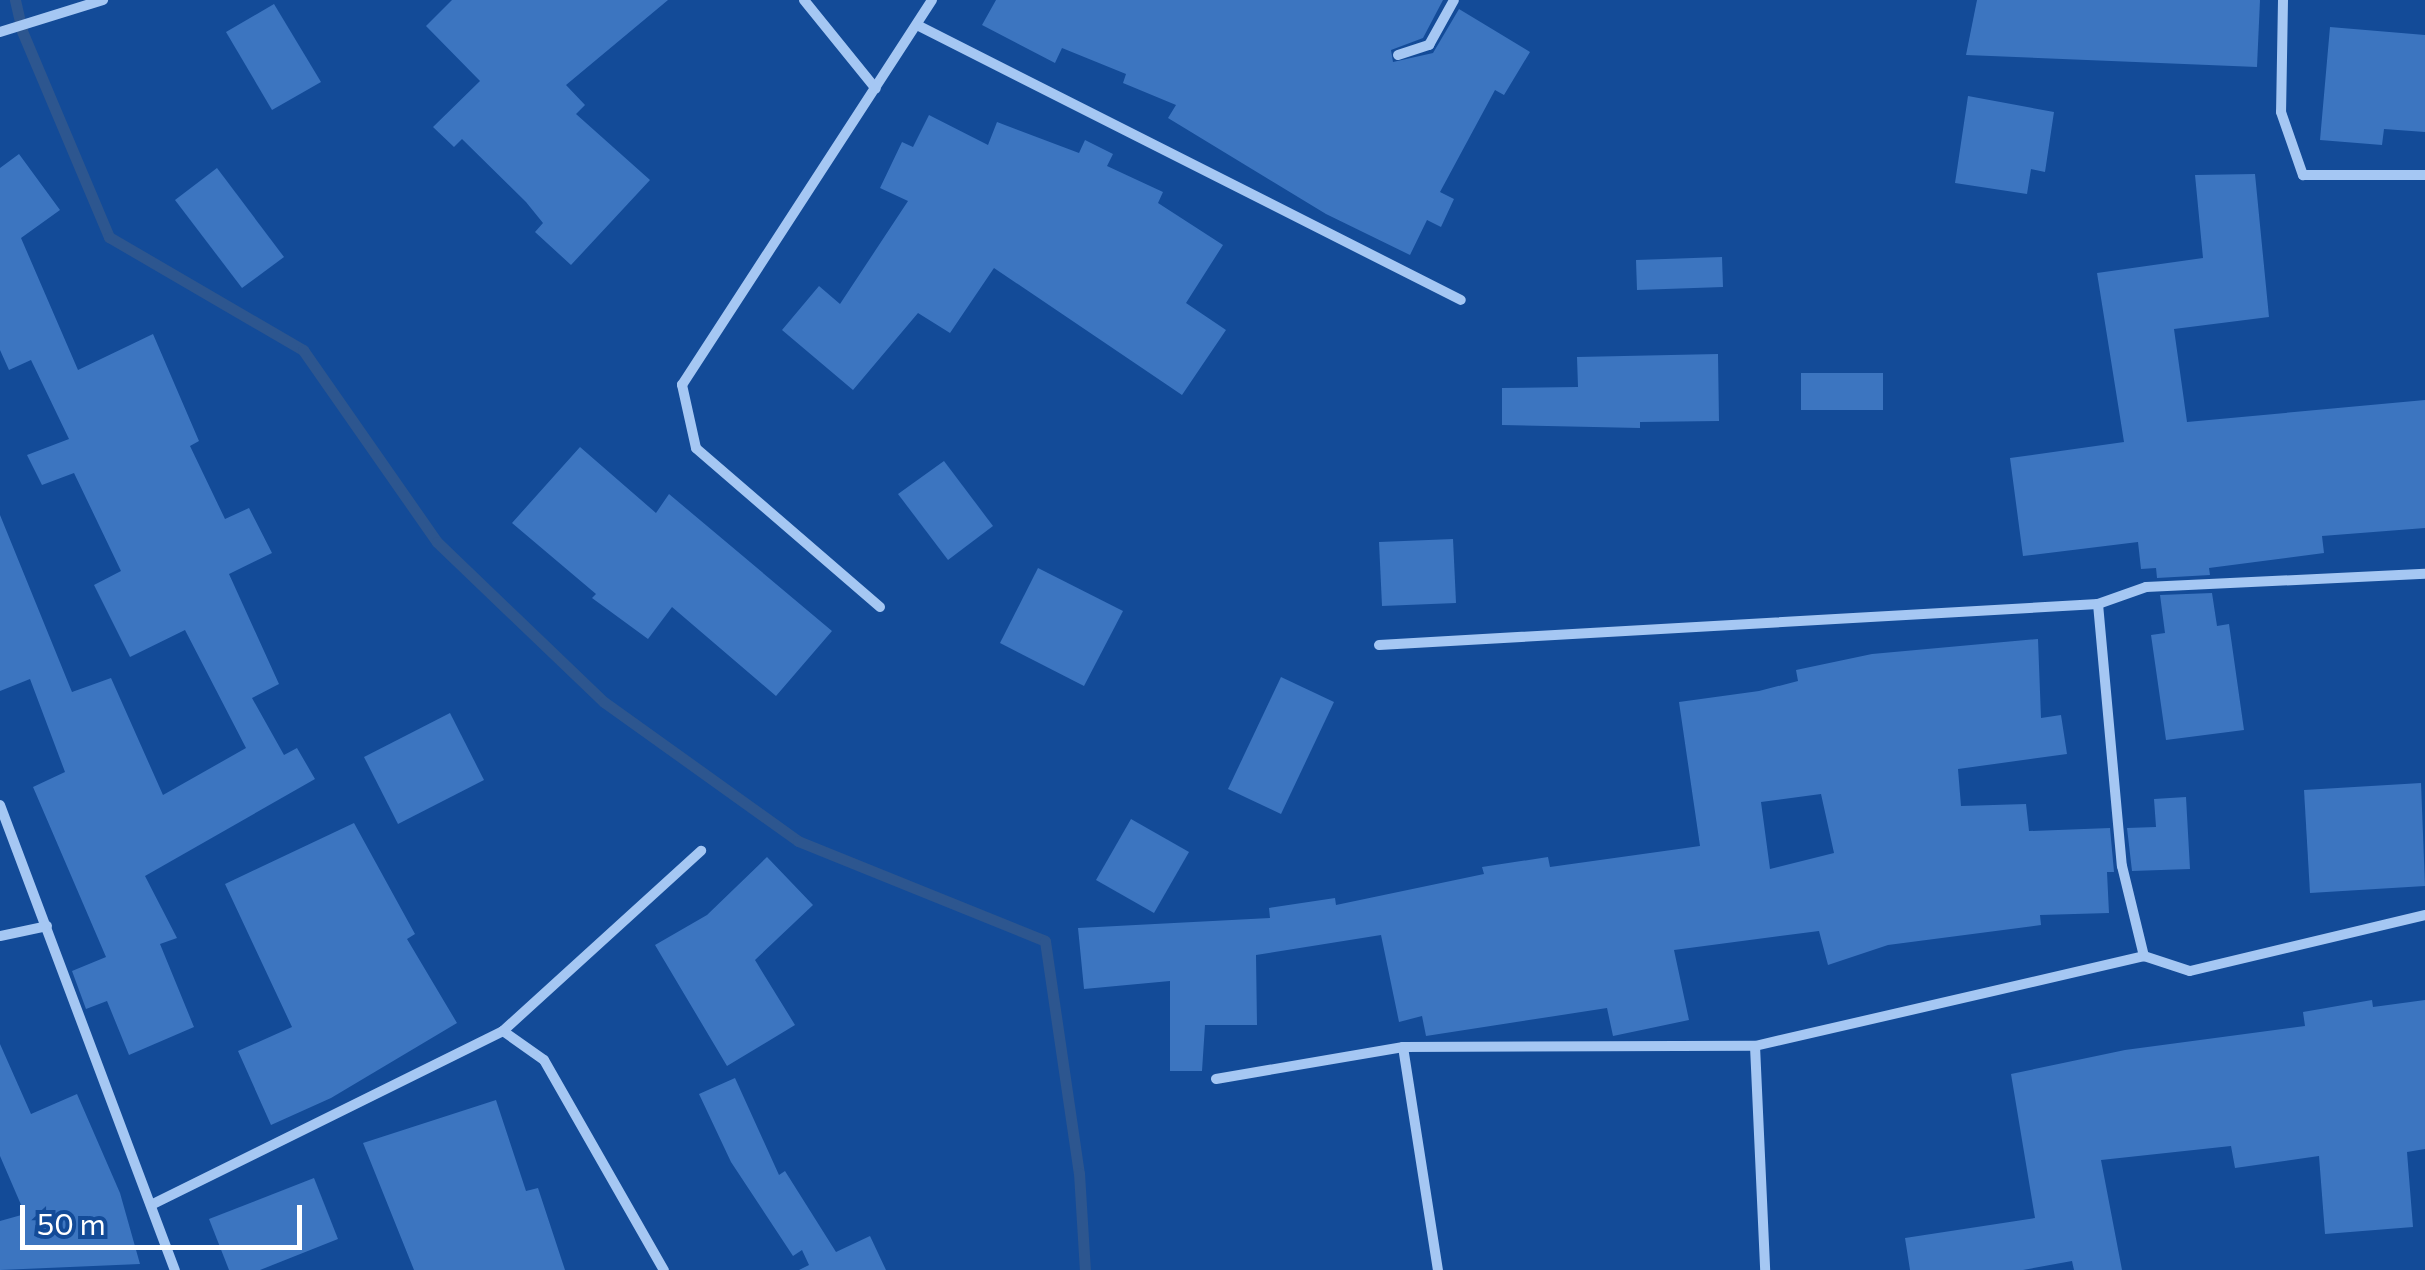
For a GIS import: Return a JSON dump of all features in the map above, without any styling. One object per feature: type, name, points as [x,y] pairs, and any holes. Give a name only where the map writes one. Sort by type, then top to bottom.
[{"type":"street","points":[[0,32],[103,0]]},
{"type":"street","points":[[804,0],[876,88]]},
{"type":"street","points":[[880,607],[696,448],[682,384],[920,26],[932,0]]},
{"type":"street","points":[[1398,56],[1429,46],[1454,0]]},
{"type":"street","points":[[2283,0],[2281,112],[2303,175],[2425,175]]},
{"type":"street","points":[[920,26],[1461,300]]},
{"type":"street","points":[[1379,645],[2098,604],[2146,587],[2425,574]]},
{"type":"street","points":[[2098,604],[2122,866],[2144,956]]},
{"type":"street","points":[[0,805],[175,1270]]},
{"type":"street","points":[[153,1204],[503,1032],[701,851]]},
{"type":"street","points":[[1216,1079],[1402,1047],[1755,1046],[2144,956],[2190,971],[2425,915]]},
{"type":"street","points":[[0,936],[47,926]]},
{"type":"street","points":[[503,1032],[544,1060],[664,1270]]},
{"type":"street","points":[[1755,1046],[1765,1270]]},
{"type":"street","points":[[1402,1047],[1438,1270]]},
{"type":"building","points":[[452,0],[668,0],[566,85],[585,105],[576,114],[650,180],[571,265],[535,232],[543,223],[526,202],[462,139],[454,147],[433,127],[480,81],[426,26]]},
{"type":"building","points":[[996,0],[1443,0],[1423,38],[1391,50],[1393,62],[1433,53],[1459,9],[1530,52],[1504,95],[1495,90],[1440,192],[1454,199],[1441,227],[1427,220],[1410,255],[1326,214],[1168,118],[1176,105],[1123,83],[1126,74],[1062,48],[1055,63],[982,25]]},
{"type":"building","points":[[1977,0],[2260,0],[2257,67],[1966,55]]},
{"type":"building","points":[[274,4],[321,82],[272,110],[226,32]]},
{"type":"building","points":[[2330,27],[2425,35],[2425,132],[2384,129],[2382,145],[2320,140]]},
{"type":"building","points":[[1968,96],[2054,112],[2045,172],[2031,169],[2027,194],[1955,183]]},
{"type":"building","points":[[929,115],[988,145],[997,122],[1079,153],[1085,140],[1113,154],[1107,166],[1163,192],[1158,203],[1223,245],[1186,303],[1226,330],[1182,395],[994,268],[950,333],[918,313],[853,390],[782,330],[819,286],[840,304],[908,201],[880,188],[902,142],[913,147]]},
{"type":"building","points":[[19,154],[60,210],[21,238],[78,370],[153,334],[199,441],[190,446],[225,519],[249,508],[272,553],[229,574],[279,684],[252,698],[284,755],[297,748],[315,779],[145,876],[177,938],[160,944],[194,1027],[129,1055],[107,1001],[86,1009],[72,971],[106,957],[33,787],[65,772],[30,679],[0,691],[0,515],[72,692],[111,678],[163,795],[246,748],[185,630],[130,657],[94,585],[121,571],[74,473],[42,485],[27,455],[69,439],[31,360],[9,370],[0,350],[0,168]]},
{"type":"building","points":[[217,168],[284,257],[242,288],[175,200]]},
{"type":"building","points":[[2255,174],[2269,317],[2174,329],[2187,422],[2425,400],[2425,528],[2322,536],[2324,553],[2209,568],[2210,575],[2157,578],[2156,568],[2141,569],[2138,542],[2023,556],[2010,458],[2124,442],[2097,273],[2203,258],[2195,175]]},
{"type":"building","points":[[1722,257],[1723,287],[1637,290],[1636,260]]},
{"type":"building","points":[[1718,354],[1719,421],[1640,422],[1640,428],[1502,425],[1502,388],[1578,387],[1577,357]]},
{"type":"building","points":[[1801,373],[1883,373],[1883,410],[1801,410]]},
{"type":"building","points":[[580,447],[656,513],[669,494],[832,631],[776,696],[672,607],[648,639],[592,598],[596,594],[512,523]]},
{"type":"building","points":[[944,461],[993,526],[948,560],[898,494]]},
{"type":"building","points":[[1453,539],[1456,603],[1382,606],[1379,542]]},
{"type":"building","points":[[1038,568],[1123,611],[1084,686],[1000,643]]},
{"type":"building","points":[[2212,593],[2217,626],[2229,624],[2244,730],[2166,740],[2151,635],[2165,633],[2160,595]]},
{"type":"building","points":[[2038,639],[2041,718],[2061,715],[2067,754],[1958,769],[1961,806],[2026,804],[2029,831],[2110,828],[2114,872],[2107,872],[2109,913],[2040,915],[2041,925],[1888,945],[1828,965],[1819,931],[1674,950],[1689,1020],[1613,1036],[1607,1008],[1426,1036],[1422,1016],[1399,1022],[1381,935],[1256,955],[1257,1025],[1205,1025],[1202,1071],[1170,1071],[1170,981],[1084,989],[1078,928],[1270,918],[1269,908],[1335,898],[1336,905],[1484,874],[1482,867],[1548,857],[1550,867],[1700,846],[1679,702],[1759,691],[1798,681],[1796,670],[1872,654]],"holes":[[[1821,794],[1834,853],[1770,869],[1761,802]]]},
{"type":"building","points":[[1281,677],[1334,702],[1281,814],[1228,789]]},
{"type":"building","points":[[450,713],[484,780],[398,824],[364,757]]},
{"type":"building","points":[[2421,783],[2425,886],[2310,893],[2304,790]]},
{"type":"building","points":[[2186,797],[2190,869],[2132,871],[2127,828],[2156,827],[2154,799]]},
{"type":"building","points":[[1131,819],[1189,852],[1154,913],[1096,880]]},
{"type":"building","points":[[354,823],[415,934],[407,939],[457,1023],[331,1098],[271,1125],[238,1051],[292,1027],[225,884]]},
{"type":"building","points":[[767,857],[813,905],[755,960],[795,1025],[727,1066],[655,945],[707,915]]},
{"type":"building","points":[[2372,1000],[2373,1007],[2425,1000],[2425,1149],[2407,1152],[2413,1227],[2325,1234],[2319,1156],[2235,1168],[2231,1146],[2101,1160],[2122,1270],[2074,1270],[2072,1261],[2023,1270],[1910,1270],[1905,1238],[2035,1218],[2011,1074],[2125,1050],[2305,1026],[2303,1012]]},
{"type":"building","points":[[0,1044],[31,1114],[77,1094],[120,1193],[140,1264],[0,1270],[0,1221],[25,1214],[0,1156]]},
{"type":"building","points":[[735,1078],[779,1175],[785,1171],[836,1252],[870,1236],[886,1270],[799,1270],[809,1265],[802,1250],[793,1256],[731,1162],[699,1094]]},
{"type":"building","points":[[496,1100],[526,1191],[538,1188],[565,1270],[414,1270],[363,1143]]},
{"type":"building","points":[[314,1178],[338,1239],[260,1270],[229,1270],[209,1219]]},
{"type":"waterway","points":[[15,0],[22,31],[109,237],[303,350],[437,542],[604,702],[798,841],[1045,941],[1079,1173],[1085,1270]]}]
